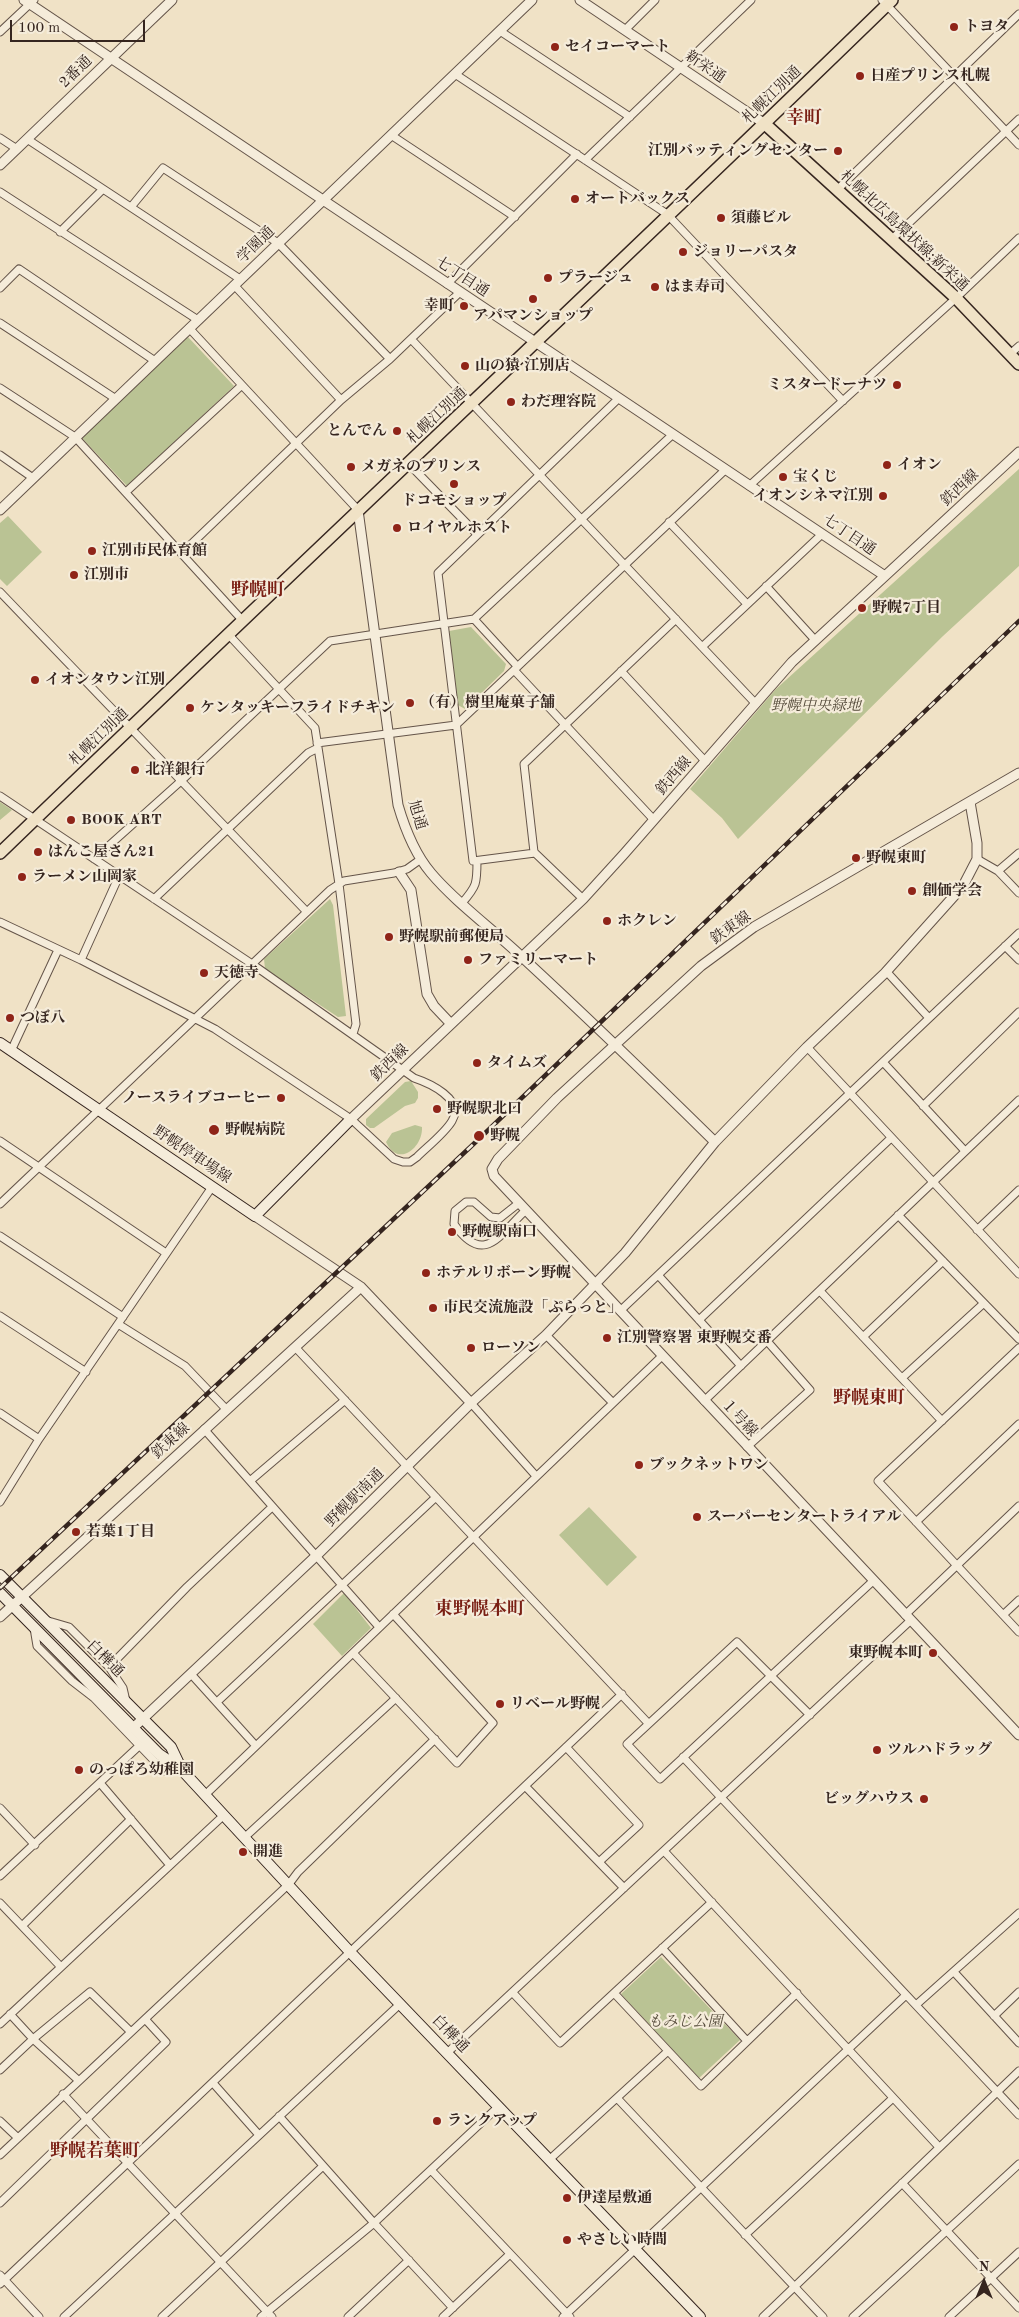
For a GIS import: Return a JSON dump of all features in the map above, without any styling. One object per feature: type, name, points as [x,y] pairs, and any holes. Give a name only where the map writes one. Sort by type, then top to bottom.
[{"type":"main road","name":"札幌江別通","points":[[0,853],[358,510],[472,404],[667,214],[765,124],[887,2]]},
{"type":"main road","name":"札幌北広島環状線;新栄通","points":[[765,124],[956,298],[1019,364]]},
{"type":"main road","name":"野幌停車場線","points":[[0,1043],[255,1216]]},
{"type":"main road","points":[[255,1216],[351,1119]]},
{"type":"main road","name":"白樺通","points":[[0,1574],[171,1747],[181,1769]]},
{"type":"main road","name":"白樺通","points":[[0,1593],[159,1754],[181,1769],[351,1953],[700,2317]]},
{"type":"street","name":"2番通","points":[[0,165],[172,0]]},
{"type":"street","name":"学園通","points":[[0,510],[532,0]]},
{"type":"street","name":"新栄通","points":[[580,0],[765,124]]},
{"type":"street","points":[[625,30],[655,0]]},
{"type":"street","points":[[585,160],[752,0]]},
{"type":"street","name":"七丁目通","points":[[30,1],[322,201],[885,576]]},
{"type":"street","points":[[0,32],[30,1]]},
{"type":"street","points":[[887,2],[954,77],[1019,145]]},
{"type":"street","points":[[837,190],[1019,14]]},
{"type":"street","points":[[500,31],[630,117]]},
{"type":"street","points":[[455,74],[667,214],[842,401]]},
{"type":"street","points":[[892,239],[1019,119]]},
{"type":"street","points":[[391,135],[514,217]]},
{"type":"street","points":[[0,138],[16,149]]},
{"type":"street","points":[[27,139],[131,207],[237,282],[341,400]]},
{"type":"street","points":[[446,284],[577,154]]},
{"type":"street","points":[[131,207],[163,168],[278,243],[390,359]]},
{"type":"street","points":[[60,232],[103,188]]},
{"type":"street","points":[[0,192],[198,320]]},
{"type":"street","points":[[749,486],[956,298],[1019,238]]},
{"type":"street","points":[[0,288],[19,269],[155,361]]},
{"type":"street","points":[[182,553],[341,400],[390,359],[459,293]]},
{"type":"street","points":[[0,323],[116,398]]},
{"type":"street","points":[[189,328],[358,510]]},
{"type":"street","points":[[411,339],[756,704]]},
{"type":"street","points":[[1010,354],[1019,346]]},
{"type":"street","points":[[126,492],[242,385]]},
{"type":"street","points":[[0,388],[75,437],[243,621]]},
{"type":"street","points":[[535,853],[473,862],[438,573],[538,474],[619,398]]},
{"type":"street","points":[[94,859],[181,781],[330,641],[474,619],[580,518],[672,435]]},
{"type":"street","name":"鉄西線","points":[[351,1119],[583,898],[706,762],[792,662],[1019,452]]},
{"type":"street","points":[[0,455],[33,478]]},
{"type":"street","points":[[408,463],[477,534]]},
{"type":"street","points":[[154,899],[318,745],[456,725],[725,470]]},
{"type":"street","name":"旭通","points":[[358,510],[398,805],[404,826],[421,860],[431,874],[522,956],[715,1142]]},
{"type":"street","points":[[669,522],[747,604]]},
{"type":"street","points":[[702,647],[822,534]]},
{"type":"street","points":[[766,586],[816,640]]},
{"type":"street","points":[[0,592],[129,729],[307,912]]},
{"type":"street","points":[[474,619],[565,724],[654,820]]},
{"type":"street","points":[[583,898],[535,853],[524,764],[676,619]]},
{"type":"street","points":[[228,634],[315,728],[356,1024],[354,1034]]},
{"type":"street","points":[[621,671],[706,762]]},
{"type":"street","name":"鉄東線","points":[[498,1158],[557,1098],[701,966],[754,927],[1019,773]]},
{"type":"street","points":[[0,796],[252,964],[414,1078],[430,1083],[440,1090],[449,1098],[454,1108],[455,1116],[451,1123],[417,1157],[403,1162],[394,1158],[351,1119],[215,1028],[81,960],[0,922]]},
{"type":"street","points":[[970,802],[977,843],[977,859],[998,871],[1019,893]]},
{"type":"street","points":[[998,871],[1019,853]]},
{"type":"street","name":"野幌駅南通","points":[[133,1728],[316,1556],[471,1403],[546,1335],[625,1253],[715,1142],[807,1047],[886,971],[963,886],[977,859]]},
{"type":"street","points":[[0,1204],[338,884],[344,881],[399,872],[421,860]]},
{"type":"street","points":[[462,903],[477,883],[477,861]]},
{"type":"street","points":[[399,872],[410,890],[427,994],[434,1006],[451,1024]]},
{"type":"street","points":[[81,960],[119,876]]},
{"type":"street","points":[[620,1311],[1019,933]]},
{"type":"street","points":[[1006,946],[1019,960]]},
{"type":"street","points":[[11,1051],[58,950]]},
{"type":"street","points":[[886,971],[929,1018]]},
{"type":"street","points":[[924,1106],[1019,1012]]},
{"type":"street","points":[[807,1047],[977,1230],[1018,1270]]},
{"type":"street","points":[[883,1062],[965,1151]]},
{"type":"street","points":[[704,1401],[1019,1100]]},
{"type":"street","points":[[699,1320],[891,1138]]},
{"type":"street","points":[[0,1142],[166,1253]]},
{"type":"street","name":"１号線","points":[[498,1158],[492,1166],[492,1173],[907,1618],[1019,1735]]},
{"type":"street","points":[[0,1502],[39,1439],[212,1187]]},
{"type":"street","points":[[977,1230],[1019,1190]]},
{"type":"street","points":[[466,1202],[474,1202],[491,1217],[500,1218],[523,1207],[490,1243],[482,1247],[474,1244],[454,1224],[455,1211],[466,1202]]},
{"type":"street","points":[[898,1215],[1019,1339]]},
{"type":"street","points":[[255,1216],[361,1287],[471,1403],[536,1476]]},
{"type":"street","points":[[0,1236],[123,1317]]},
{"type":"street","points":[[863,1337],[943,1261]]},
{"type":"street","points":[[658,1275],[741,1366]]},
{"type":"street","name":"鉄東線","points":[[0,1617],[361,1287]]},
{"type":"street","points":[[820,1290],[942,1421]]},
{"type":"street","points":[[902,1378],[984,1303]]},
{"type":"street","points":[[0,1316],[86,1372]]},
{"type":"street","points":[[118,1324],[185,1366],[226,1409]]},
{"type":"street","points":[[546,1335],[613,1403]]},
{"type":"street","points":[[747,1447],[810,1390],[767,1341]]},
{"type":"street","points":[[295,1347],[622,1694],[648,1724]]},
{"type":"street","points":[[1019,1348],[878,1481],[1019,1632]]},
{"type":"street","points":[[205,1795],[662,1356]]},
{"type":"street","points":[[250,1481],[345,1400]]},
{"type":"street","points":[[0,1413],[39,1439]]},
{"type":"street","points":[[916,1522],[1019,1424]]},
{"type":"street","points":[[204,1429],[379,1627]]},
{"type":"street","points":[[217,1702],[436,1497]]},
{"type":"street","points":[[447,2054],[810,1715],[957,1565],[1019,1506]]},
{"type":"street","points":[[109,1667],[188,1587],[272,1507]]},
{"type":"street","points":[[810,1715],[771,1676],[737,1642],[627,1744],[660,1779],[683,1757],[771,1676],[873,1581]]},
{"type":"street","points":[[1003,1614],[1019,1600]]},
{"type":"street","points":[[353,1653],[457,1763],[493,1723],[393,1614]]},
{"type":"street","points":[[45,1620],[69,1627],[109,1667],[122,1688],[127,1702]]},
{"type":"street","points":[[34,1627],[37,1646],[72,1681],[94,1698],[164,1771],[181,1769]]},
{"type":"street","points":[[191,1674],[256,1746]]},
{"type":"street","points":[[40,2317],[2,2280],[128,2164],[622,1694]]},
{"type":"street","points":[[244,1838],[396,1698]]},
{"type":"street","points":[[0,2155],[289,1884],[298,1872],[435,1739]]},
{"type":"street","points":[[0,1876],[139,1746]]},
{"type":"street","points":[[566,1747],[639,1826],[599,1862]]},
{"type":"street","points":[[683,1757],[1019,2114]]},
{"type":"street","points":[[100,1783],[169,1864]]},
{"type":"street","points":[[526,1786],[624,1888]]},
{"type":"street","points":[[0,1808],[35,1845]]},
{"type":"street","points":[[0,2024],[169,1864],[224,1815]]},
{"type":"street","points":[[22,1926],[131,1819]]},
{"type":"street","points":[[664,1851],[939,2147]]},
{"type":"street","points":[[512,1993],[560,2043],[712,1902]]},
{"type":"street","points":[[0,1903],[60,1966]]},
{"type":"street","points":[[916,2006],[1019,1913]]},
{"type":"street","points":[[662,1948],[747,2041]]},
{"type":"street","points":[[954,1972],[1019,2043]]},
{"type":"street","points":[[0,2070],[32,2039],[90,1992],[131,2032]]},
{"type":"street","points":[[994,2016],[1019,1992]]},
{"type":"street","points":[[614,1993],[701,2086],[797,1993]]},
{"type":"street","points":[[431,2170],[567,2316],[634,2249],[906,1995]]},
{"type":"street","points":[[64,2317],[400,2004]]},
{"type":"street","points":[[10,2014],[32,2039],[78,2080]]},
{"type":"street","points":[[0,2203],[166,2042],[145,2019]]},
{"type":"street","points":[[549,2160],[668,2051]]},
{"type":"street","points":[[763,2317],[1019,2071]]},
{"type":"street","points":[[213,2083],[259,2135]]},
{"type":"street","points":[[63,2094],[220,2262],[266,2315],[374,2224],[498,2107]]},
{"type":"street","points":[[617,2098],[823,2317]]},
{"type":"street","points":[[745,2235],[893,2098]]},
{"type":"street","points":[[279,2116],[374,2224],[453,2308]]},
{"type":"street","points":[[0,2121],[18,2138]]},
{"type":"street","points":[[852,2317],[1019,2164]]},
{"type":"street","points":[[162,2317],[323,2166]]},
{"type":"street","points":[[902,2183],[1019,2308]]},
{"type":"street","points":[[949,2317],[1019,2252]]},
{"type":"street","points":[[443,2317],[510,2254]]},
{"type":"street","points":[[348,2317],[409,2260]]},
{"type":"green space","points":[[188,337],[234,386],[127,486],[81,437]]},
{"type":"green space","name":"野幌中央緑地","points":[[1019,469],[1019,566],[943,636],[738,839],[722,818],[690,789],[776,689]]},
{"type":"green space","points":[[8,516],[42,552],[7,586],[0,579],[0,523]]},
{"type":"green space","points":[[471,627],[506,664],[504,671],[465,709],[458,705],[449,631]]},
{"type":"green space","points":[[0,802],[12,810],[0,820]]},
{"type":"green space","points":[[330,899],[333,905],[346,1016],[338,1017],[265,969],[264,959]]},
{"type":"green space","points":[[411,1081],[418,1092],[418,1098],[415,1103],[405,1106],[374,1128],[366,1125],[366,1119],[405,1082]]},
{"type":"green space","points":[[415,1125],[422,1127],[421,1135],[414,1148],[403,1154],[397,1154],[391,1150],[386,1142],[392,1133]]},
{"type":"green space","points":[[589,1507],[637,1557],[607,1586],[559,1535]]},
{"type":"green space","points":[[344,1593],[371,1628],[342,1656],[313,1624]]},
{"type":"green space","name":"もみじ公園","points":[[661,1957],[740,2040],[699,2078],[621,1994]]},
{"type":"railway","points":[[0,1588],[481,1137],[1019,621]]},
{"type":"place","name":"トヨタ","points":[[954,27]]},
{"type":"place","name":"セイコーマート","points":[[555,47]]},
{"type":"place","name":"日産プリンス札幌","points":[[860,76]]},
{"type":"place","name":"江別バッティングセンター","points":[[838,151]]},
{"type":"place","name":"オートバックス","points":[[575,199]]},
{"type":"place","name":"須藤ビル","points":[[721,218]]},
{"type":"place","name":"ジョリーパスタ","points":[[683,252]]},
{"type":"place","name":"プラージュ","points":[[548,278]]},
{"type":"place","name":"はま寿司","points":[[655,287]]},
{"type":"place","name":"アパマンショップ","points":[[533,299]]},
{"type":"place","name":"幸町","points":[[464,306]]},
{"type":"place","name":"山の猿 江別店","points":[[465,366]]},
{"type":"place","name":"ミスタードーナツ","points":[[897,385]]},
{"type":"place","name":"わだ理容院","points":[[511,402]]},
{"type":"place","name":"とんでん","points":[[397,431]]},
{"type":"place","name":"イオン","points":[[887,465]]},
{"type":"place","name":"メガネのプリンス","points":[[351,467]]},
{"type":"place","name":"宝くじ","points":[[783,477]]},
{"type":"place","name":"ドコモショップ","points":[[454,484]]},
{"type":"place","name":"イオンシネマ江別","points":[[883,496]]},
{"type":"place","name":"ロイヤルホスト","points":[[397,528]]},
{"type":"place","name":"江別市民体育館","points":[[92,551]]},
{"type":"place","name":"江別市","points":[[74,575]]},
{"type":"place","name":"野幌7丁目","points":[[862,608]]},
{"type":"place","name":"イオンタウン江別","points":[[35,680]]},
{"type":"place","name":"（有）樹里庵菓子舗","points":[[410,703]]},
{"type":"place","name":"ケンタッキーフライドチキン","points":[[190,708]]},
{"type":"place","name":"北洋銀行","points":[[135,770]]},
{"type":"place","name":"BOOK ART","points":[[71,820]]},
{"type":"place","name":"はんこ屋さん21","points":[[38,852]]},
{"type":"place","name":"野幌東町","points":[[856,858]]},
{"type":"place","name":"ラーメン山岡家","points":[[22,877]]},
{"type":"place","name":"創価学会","points":[[912,891]]},
{"type":"place","name":"ホクレン","points":[[607,921]]},
{"type":"place","name":"野幌駅前郵便局","points":[[389,937]]},
{"type":"place","name":"ファミリーマート","points":[[468,960]]},
{"type":"place","name":"天徳寺","points":[[204,973]]},
{"type":"place","name":"つぼ八","points":[[10,1018]]},
{"type":"place","name":"タイムズ","points":[[477,1063]]},
{"type":"place","name":"ノースライブコーヒー","points":[[281,1098]]},
{"type":"place","name":"野幌駅北口","points":[[437,1109]]},
{"type":"place","name":"野幌病院","points":[[214,1130]]},
{"type":"place","name":"野幌","points":[[479,1136]]},
{"type":"place","name":"野幌駅南口","points":[[452,1232]]},
{"type":"place","name":"ホテルリボーン野幌","points":[[426,1273]]},
{"type":"place","name":"市民交流施設「ぷらっと」","points":[[433,1308]]},
{"type":"place","name":"江別警察署 東野幌交番","points":[[607,1338]]},
{"type":"place","name":"ローソン","points":[[471,1348]]},
{"type":"place","name":"ブックネットワン","points":[[639,1465]]},
{"type":"place","name":"スーパーセンタートライアル","points":[[697,1517]]},
{"type":"place","name":"若葉1丁目","points":[[76,1532]]},
{"type":"place","name":"東野幌本町","points":[[933,1653]]},
{"type":"place","name":"リベール野幌","points":[[500,1704]]},
{"type":"place","name":"ツルハドラッグ","points":[[877,1750]]},
{"type":"place","name":"のっぽろ幼稚園","points":[[79,1770]]},
{"type":"place","name":"ビッグハウス","points":[[924,1799]]},
{"type":"place","name":"開進","points":[[243,1852]]},
{"type":"place","name":"ランクアップ","points":[[437,2121]]},
{"type":"place","name":"伊達屋敷通","points":[[567,2198]]},
{"type":"place","name":"やさしい時間","points":[[567,2240]]},
{"type":"district","name":"幸町","points":[[804,118]]},
{"type":"district","name":"野幌町","points":[[258,590]]},
{"type":"district","name":"野幌東町","points":[[869,1398]]},
{"type":"district","name":"東野幌本町","points":[[480,1609]]},
{"type":"district","name":"野幌若葉町","points":[[95,2151]]}]
